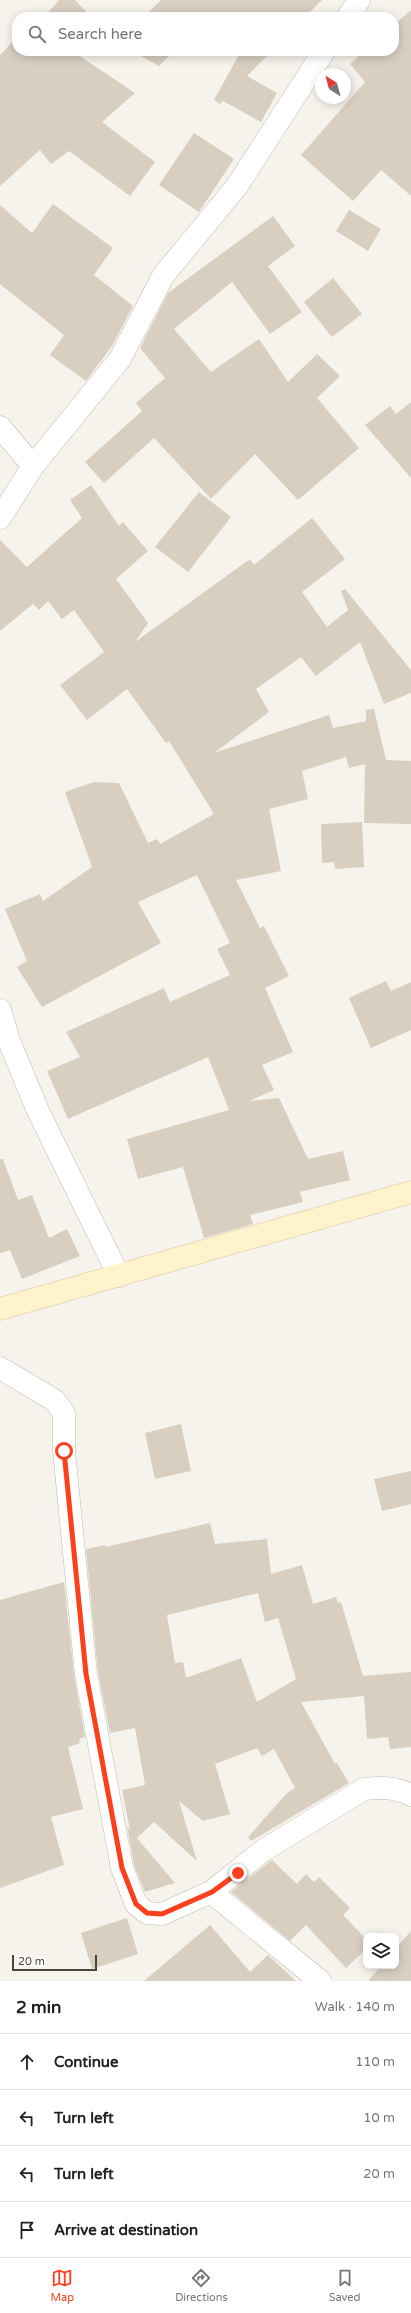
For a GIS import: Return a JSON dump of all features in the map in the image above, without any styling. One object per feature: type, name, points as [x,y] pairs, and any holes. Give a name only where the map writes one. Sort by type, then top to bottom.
[{"type":"street","points":[[351,12],[359,0]]},
{"type":"street","points":[[0,518],[33,466],[120,359],[163,276],[237,186],[321,56]]},
{"type":"street","points":[[0,427],[33,466]]},
{"type":"street","points":[[0,1010],[9,1041],[38,1112],[119,1276]]},
{"type":"street","points":[[0,1309],[411,1192]]},
{"type":"street","points":[[0,1368],[54,1400],[64,1413],[64,1451],[86,1674],[122,1868],[136,1904],[147,1913],[162,1914],[212,1892],[271,1846],[364,1789],[382,1787],[402,1790],[411,1795]]},
{"type":"street","points":[[212,1892],[320,1981]]},
{"type":"building","points":[[59,0],[75,0],[86,12],[48,12]]},
{"type":"building","points":[[161,0],[322,0],[310,12],[149,12]]},
{"type":"building","points":[[411,10],[411,196],[381,170],[353,201],[301,155],[346,104],[351,104],[351,98],[365,82],[350,64],[359,56],[399,56],[399,21]]},
{"type":"building","points":[[12,42],[12,56],[80,56],[135,93],[102,122],[155,162],[130,196],[69,151],[51,164],[40,150],[0,186],[0,55]]},
{"type":"building","points":[[141,56],[169,56],[159,66]]},
{"type":"building","points":[[238,56],[267,56],[247,76],[277,93],[261,122],[223,101],[220,104],[214,100]]},
{"type":"building","points":[[194,133],[234,159],[199,212],[159,185]]},
{"type":"building","points":[[53,204],[113,248],[94,275],[133,306],[112,346],[86,381],[50,355],[64,335],[0,284],[0,205],[32,233]]},
{"type":"building","points":[[349,210],[381,229],[368,251],[336,231]]},
{"type":"building","points":[[273,216],[295,246],[268,266],[302,312],[270,334],[232,282],[174,329],[211,372],[259,339],[288,382],[317,354],[340,376],[317,398],[359,448],[298,500],[255,454],[211,499],[154,438],[104,483],[85,462],[142,411],[136,403],[165,378],[140,348],[168,293]]},
{"type":"building","points":[[333,278],[362,314],[332,337],[304,302]]},
{"type":"building","points":[[411,402],[411,478],[365,425],[390,406],[396,414]]},
{"type":"building","points":[[91,485],[119,526],[123,522],[148,551],[116,579],[148,623],[135,642],[250,559],[254,565],[312,518],[345,559],[302,592],[327,627],[348,610],[341,591],[345,589],[411,670],[411,693],[384,704],[360,642],[316,676],[301,657],[256,689],[269,712],[214,753],[329,715],[333,728],[366,721],[366,710],[374,709],[386,760],[411,761],[411,824],[364,823],[365,764],[349,768],[346,757],[302,771],[308,799],[269,809],[281,871],[236,880],[260,928],[264,926],[289,976],[265,988],[293,1052],[262,1065],[274,1090],[249,1101],[279,1098],[308,1159],[343,1151],[350,1180],[300,1192],[303,1202],[250,1215],[253,1224],[204,1238],[183,1167],[138,1179],[127,1139],[229,1110],[208,1057],[68,1119],[47,1071],[80,1057],[66,1032],[164,988],[170,1002],[230,975],[217,949],[230,943],[197,875],[138,902],[161,943],[42,1007],[17,967],[27,961],[5,909],[40,894],[43,901],[92,867],[65,792],[94,782],[119,783],[148,843],[157,839],[160,844],[214,814],[169,741],[166,743],[127,689],[87,720],[60,685],[104,652],[74,610],[62,619],[48,601],[39,610],[33,604],[0,631],[0,540],[27,567],[82,518],[70,500]]},
{"type":"building","points":[[199,492],[231,517],[188,572],[155,547]]},
{"type":"building","points":[[362,822],[364,867],[335,869],[334,862],[322,863],[321,824]]},
{"type":"building","points":[[386,981],[391,991],[411,982],[411,1030],[371,1048],[349,998]]},
{"type":"building","points":[[0,1159],[3,1159],[18,1200],[32,1195],[49,1238],[67,1229],[80,1256],[22,1279],[10,1250],[0,1253]]},
{"type":"building","points":[[181,1424],[191,1471],[155,1479],[145,1433]]},
{"type":"building","points":[[411,1471],[411,1504],[382,1511],[374,1479]]},
{"type":"building","points":[[210,1523],[215,1544],[267,1539],[271,1574],[302,1565],[313,1604],[336,1597],[338,1603],[341,1602],[363,1676],[411,1672],[411,1747],[390,1749],[388,1737],[367,1739],[364,1696],[301,1702],[335,1764],[337,1763],[349,1783],[251,1841],[248,1837],[287,1793],[295,1788],[274,1749],[262,1756],[257,1748],[215,1764],[230,1814],[203,1821],[179,1801],[197,1861],[154,1822],[137,1838],[175,1883],[145,1892],[134,1865],[127,1826],[130,1830],[122,1790],[145,1785],[135,1728],[110,1733],[98,1672],[86,1549],[105,1545],[105,1547]],"holes":[[[258,1593],[265,1622],[278,1618],[296,1679],[257,1702],[241,1658],[186,1678],[183,1662],[175,1663],[167,1615]]]},
{"type":"building","points":[[64,1582],[74,1675],[85,1737],[79,1739],[80,1743],[68,1747],[83,1809],[51,1817],[64,1865],[0,1888],[0,1600]]},
{"type":"building","points":[[272,1860],[297,1884],[306,1874],[314,1882],[319,1877],[350,1908],[343,1915],[363,1936],[363,1952],[346,1968],[306,1925],[290,1941],[231,1892]]},
{"type":"building","points":[[127,1918],[138,1954],[92,1969],[81,1933]]},
{"type":"building","points":[[210,1925],[250,1972],[268,1955],[296,1981],[144,1981]]},
{"type":"building","points":[[411,1931],[411,1981],[368,1981],[378,1969],[399,1969],[399,1945]]},
{"type":"route","points":[[64,1451],[86,1674],[122,1868],[136,1904],[147,1913],[162,1914],[212,1892],[238,1873]]}]
